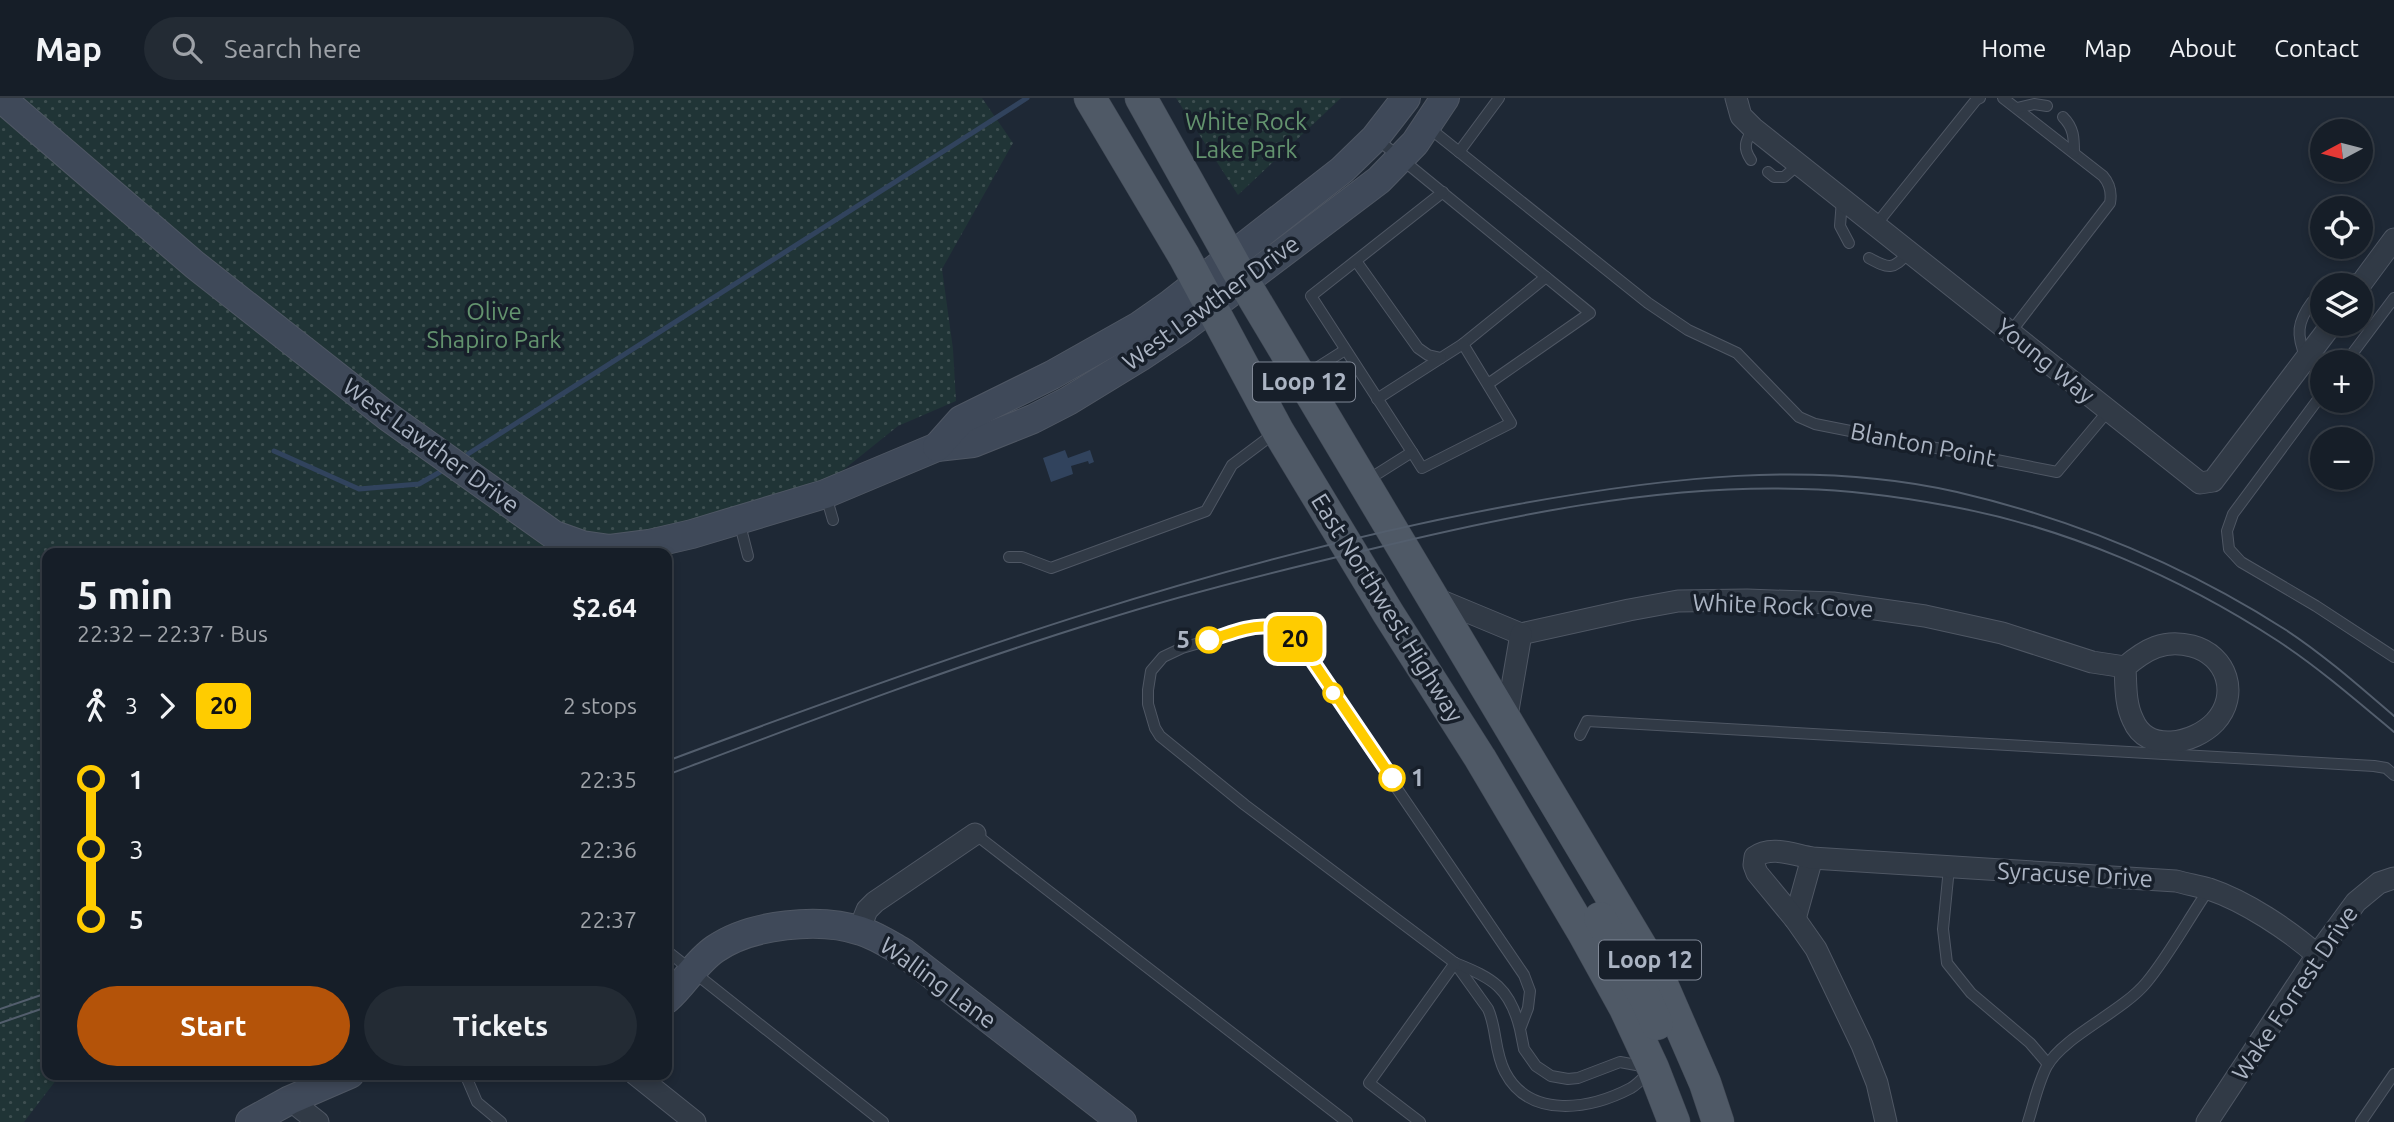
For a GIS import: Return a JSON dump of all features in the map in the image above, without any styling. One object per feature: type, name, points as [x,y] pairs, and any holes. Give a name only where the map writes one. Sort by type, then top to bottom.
[{"type":"main road","name":"East Northwest Highway","points":[[1090,98],[1204,294],[1278,430],[1553,881],[1625,1008],[1674,1122]]},
{"type":"main road","name":"East Northwest Highway","points":[[1142,98],[1236,269],[1658,975],[1705,1083],[1718,1122]]},
{"type":"main road","points":[[1559,810],[1589,899],[1645,997],[1658,1026],[1662,1047],[1653,1068],[1671,1075],[1688,1090],[1700,1122]]},
{"type":"street","name":"West Lawther Drive","points":[[1,98],[195,265],[387,416],[554,535],[582,545],[603,548]]},
{"type":"street","name":"West Lawther Drive","points":[[937,447],[973,443],[1033,419],[1140,357],[1204,294],[1236,269],[1375,138],[1406,98]]},
{"type":"street","name":"West Lawther Drive","points":[[1236,269],[1379,180],[1401,159],[1445,98]]},
{"type":"street","name":"Young Way","points":[[1736,98],[1741,116],[1753,128],[2200,484],[2213,481],[2323,336]]},
{"type":"street","points":[[2369,273],[2394,239]]},
{"type":"street","name":"West Lawther Drive","points":[[618,548],[649,544],[739,522],[829,507],[937,447],[961,421],[1204,294]]},
{"type":"street","points":[[1020,392],[1033,419]]},
{"type":"street","points":[[1432,597],[1521,634],[1506,722]]},
{"type":"street","name":"White Rock Cove","points":[[1521,634],[1678,601],[1833,603],[1925,616],[1977,627],[2092,662],[2125,667]]},
{"type":"street","points":[[2167,643],[2194,646],[2215,657],[2227,675],[2225,707],[2214,723],[2186,740],[2165,742],[2147,738],[2133,723],[2126,701],[2125,667],[2144,651],[2167,643]]},
{"type":"street","points":[[859,930],[867,910],[875,902],[975,834]]},
{"type":"street","name":"Syracuse Drive","points":[[1886,1122],[1877,1083],[1863,1045],[1816,949],[1757,873],[1755,857],[1762,852],[1773,850],[1812,858],[1949,868],[2176,881],[2209,889],[2240,903],[2318,955]]},
{"type":"street","points":[[1795,919],[1812,858]]},
{"type":"street","name":"Wake Forrest Drive","points":[[2207,1122],[2356,902],[2379,883],[2394,878]]},
{"type":"street","name":"Walling Lane","points":[[672,993],[714,949],[737,937],[786,926],[836,925],[859,930],[876,936],[904,953],[1122,1122]]},
{"type":"street","points":[[250,1122],[290,1100],[337,1080]]},
{"type":"street","points":[[642,1080],[695,1122]]},
{"type":"street","points":[[290,1100],[318,1122]]},
{"type":"lane","points":[[1427,126],[1459,152],[1499,98]]},
{"type":"lane","points":[[1875,226],[1980,98]]},
{"type":"lane","points":[[2003,98],[2108,182],[2112,196],[2110,203],[2010,333]]},
{"type":"lane","points":[[2017,108],[2034,104],[2047,106]]},
{"type":"lane","points":[[2063,117],[2070,124],[2073,133],[2074,153]]},
{"type":"lane","points":[[1751,160],[1745,150],[1753,128]]},
{"type":"lane","points":[[1375,138],[1590,313],[1488,384]]},
{"type":"lane","name":"Blanton Point","points":[[1459,152],[1648,303],[1688,330],[1737,353],[1799,417],[1815,424],[2057,472],[2108,411]]},
{"type":"lane","points":[[1768,172],[1774,177],[1784,177],[1798,165]]},
{"type":"lane","points":[[1443,192],[1311,296],[1422,468],[1511,423],[1463,344]]},
{"type":"lane","points":[[1842,200],[1840,226],[1849,243]]},
{"type":"lane","points":[[1869,258],[1893,267],[1908,253]]},
{"type":"lane","points":[[1356,261],[1419,348],[1428,355],[1441,358]]},
{"type":"lane","points":[[1377,399],[1463,344],[1546,277]]},
{"type":"lane","points":[[2355,350],[2394,298]]},
{"type":"lane","points":[[2306,358],[2298,333],[2304,312],[2310,304]]},
{"type":"lane","points":[[1301,378],[1345,350]]},
{"type":"lane","points":[[2310,410],[2233,514],[2227,530],[2229,549],[2241,562],[2316,606],[2394,657]]},
{"type":"lane","points":[[1009,557],[1022,557],[1051,568],[1206,511],[1232,465],[1278,430]]},
{"type":"lane","points":[[1363,483],[1412,452]]},
{"type":"lane","points":[[739,522],[747,556]]},
{"type":"lane","points":[[1520,1029],[1528,1008],[1530,991],[1517,963],[1303,647],[1286,632],[1258,626],[1172,651],[1157,662],[1149,680],[1148,704],[1160,736],[1245,805],[1455,963],[1486,975],[1499,985],[1507,995],[1528,1058],[1551,1076],[1568,1079],[1578,1078],[1620,1062],[1653,1068]]},
{"type":"lane","points":[[1580,735],[1587,721],[2374,766],[2386,768],[2394,775]]},
{"type":"lane","points":[[975,834],[1347,1122]]},
{"type":"lane","points":[[1949,868],[1943,929],[1947,963],[1970,993],[2030,1043],[2048,1064]]},
{"type":"lane","points":[[2028,1122],[2048,1064],[2067,1044],[2093,1027],[2146,984],[2209,889]]},
{"type":"lane","points":[[672,955],[884,1122]]},
{"type":"lane","points":[[1455,963],[1492,1017],[1497,1052],[1507,1075],[1521,1091],[1533,1099],[1551,1105],[1582,1106],[1632,1087],[1653,1068]]},
{"type":"lane","points":[[1420,1122],[1369,1083],[1455,963]]},
{"type":"lane","points":[[2361,1122],[2394,1074]]},
{"type":"lane","points":[[468,1080],[477,1102],[501,1122]]},
{"type":"green space","name":"Olive Shapiro Park","points":[[0,98],[982,98],[1013,143],[942,269],[953,349],[956,401],[898,426],[837,475],[701,542],[672,554],[672,548],[42,548],[42,1080],[56,1080],[24,1122],[0,1122]]},
{"type":"green space","name":"White Rock Lake Park","points":[[1176,98],[1341,98],[1238,195]]},
{"type":"water","points":[[1065,450],[1068,458],[1090,450],[1094,462],[1071,466],[1073,474],[1051,482],[1043,458]]},
{"type":"waterway","points":[[468,454],[1027,98]]},
{"type":"waterway","points":[[274,451],[359,489],[419,484],[440,472]]},
{"type":"tram line","points":[[672,759],[876,684],[1087,613],[1301,552],[1409,526],[1573,495],[1682,480],[1793,474],[1903,482],[1957,492],[2043,516],[2128,547],[2209,585],[2286,630],[2341,671],[2394,716]]},
{"type":"tram line","points":[[672,773],[991,656],[1233,583],[1420,537],[1528,514],[1638,497],[1748,489],[1802,489],[1876,494],[1992,515],[2078,541],[2161,576],[2240,618],[2308,662],[2394,732]]},
{"type":"tram line","points":[[0,1009],[42,995]]},
{"type":"tram line","points":[[0,1023],[42,1009]]},
{"type":"bus line","name":"20","points":[[1209,640],[1258,626],[1278,628],[1286,632],[1303,647],[1392,778]]},
{"type":"place","name":"5","points":[[1209,640]]},
{"type":"place","name":"1","points":[[1392,778]]}]
